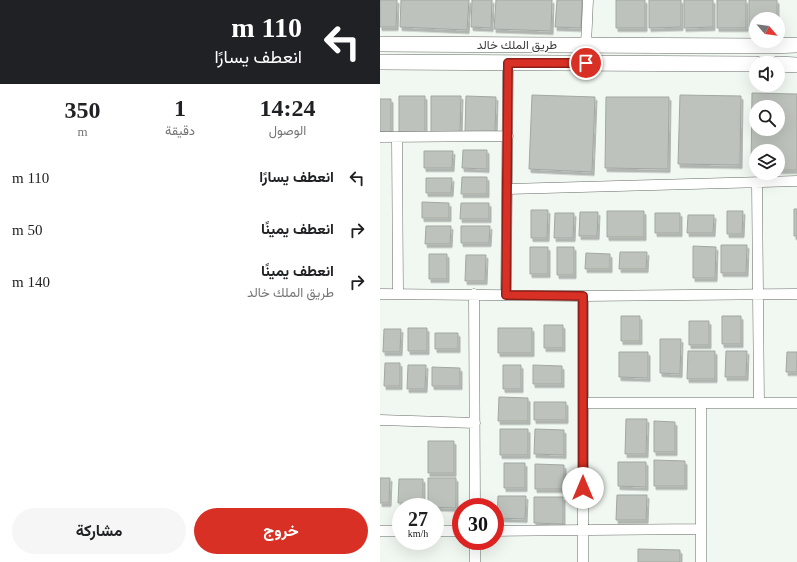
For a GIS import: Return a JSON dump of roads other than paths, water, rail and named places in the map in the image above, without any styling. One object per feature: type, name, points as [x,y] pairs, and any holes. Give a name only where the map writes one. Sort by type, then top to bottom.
[{"type":"main road","name":"طريق الملك خالد","points":[[380,44],[770,46],[797,44]]},
{"type":"main road","name":"طريق الملك خالد","points":[[380,62],[749,64]]},
{"type":"main road","points":[[785,64],[797,65]]},
{"type":"street","points":[[586,45],[588,0]]},
{"type":"street","points":[[506,295],[508,63]]},
{"type":"street","points":[[380,137],[508,136]]},
{"type":"street","points":[[397,137],[398,294]]},
{"type":"street","points":[[507,189],[797,181]]},
{"type":"street","points":[[758,183],[759,403]]},
{"type":"street","points":[[380,294],[583,296],[797,294]]},
{"type":"street","points":[[474,294],[475,498]]},
{"type":"street","points":[[583,296],[583,562]]},
{"type":"street","points":[[584,403],[797,403]]},
{"type":"street","points":[[700,403],[701,562]]},
{"type":"street","points":[[380,420],[475,423]]},
{"type":"street","points":[[504,531],[701,529]]},
{"type":"street","points":[[380,530],[392,531]]},
{"type":"street","points":[[475,550],[475,562]]}]
